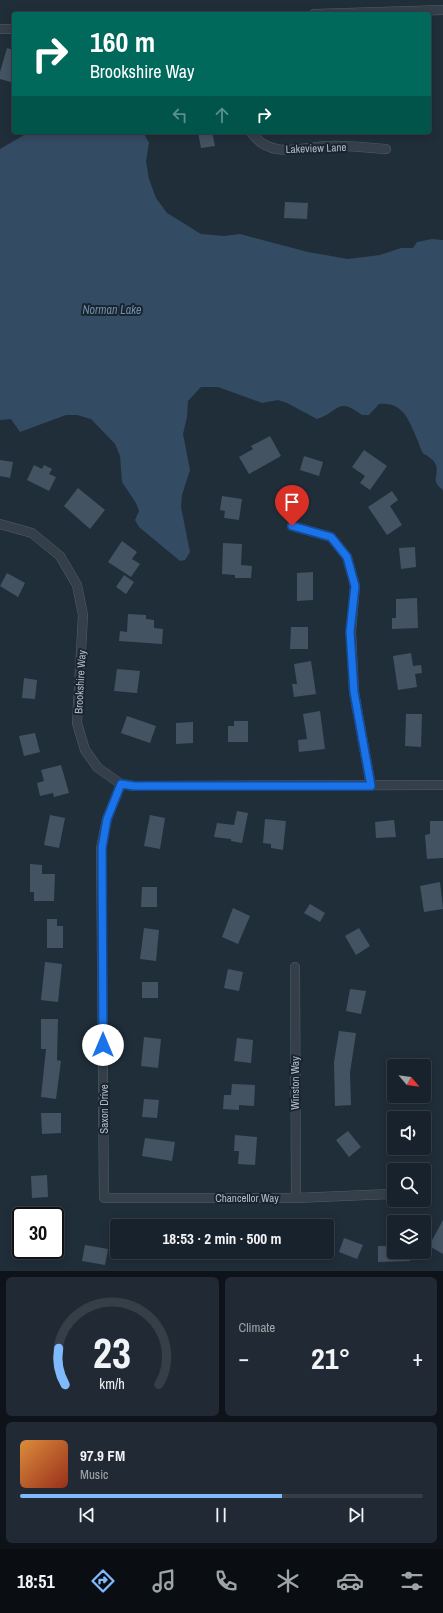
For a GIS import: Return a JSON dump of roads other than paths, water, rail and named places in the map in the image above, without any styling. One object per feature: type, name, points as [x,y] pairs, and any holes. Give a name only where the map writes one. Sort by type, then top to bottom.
[{"type":"street","points":[[378,12],[443,10]]},
{"type":"street","points":[[0,29],[12,29]]},
{"type":"street","name":"Lakeview Lane","points":[[252,134],[256,139],[268,147],[289,151],[328,146],[386,148]]},
{"type":"street","name":"Brookshire Way","points":[[0,524],[32,533],[60,556],[77,585],[83,615],[77,723],[85,750],[98,768],[121,784],[134,786],[443,785]]},
{"type":"street","points":[[292,526],[331,537],[347,557],[355,586],[350,632],[354,692],[371,786]]},
{"type":"street","name":"Saxon Drive","points":[[104,1198],[102,848],[107,819],[121,784]]},
{"type":"street","name":"Winston Way","points":[[294,967],[296,1198]]},
{"type":"street","name":"Chancellor Way","points":[[104,1198],[296,1198],[387,1194]]},
{"type":"water","name":"Norman Lake","points":[[26,134],[144,134],[149,143],[146,161],[149,179],[156,198],[167,213],[201,234],[224,236],[240,234],[308,252],[348,259],[380,255],[401,248],[413,248],[417,242],[432,239],[443,240],[443,490],[439,487],[436,481],[437,469],[435,463],[423,453],[409,420],[395,406],[379,404],[369,415],[362,415],[354,409],[342,406],[317,419],[287,403],[278,400],[262,403],[218,387],[201,387],[188,401],[187,417],[183,434],[190,470],[182,495],[181,507],[190,552],[185,560],[180,561],[139,527],[135,520],[139,511],[136,503],[122,482],[120,456],[115,444],[91,419],[77,415],[66,415],[20,432],[11,419],[0,420],[0,149]]}]
